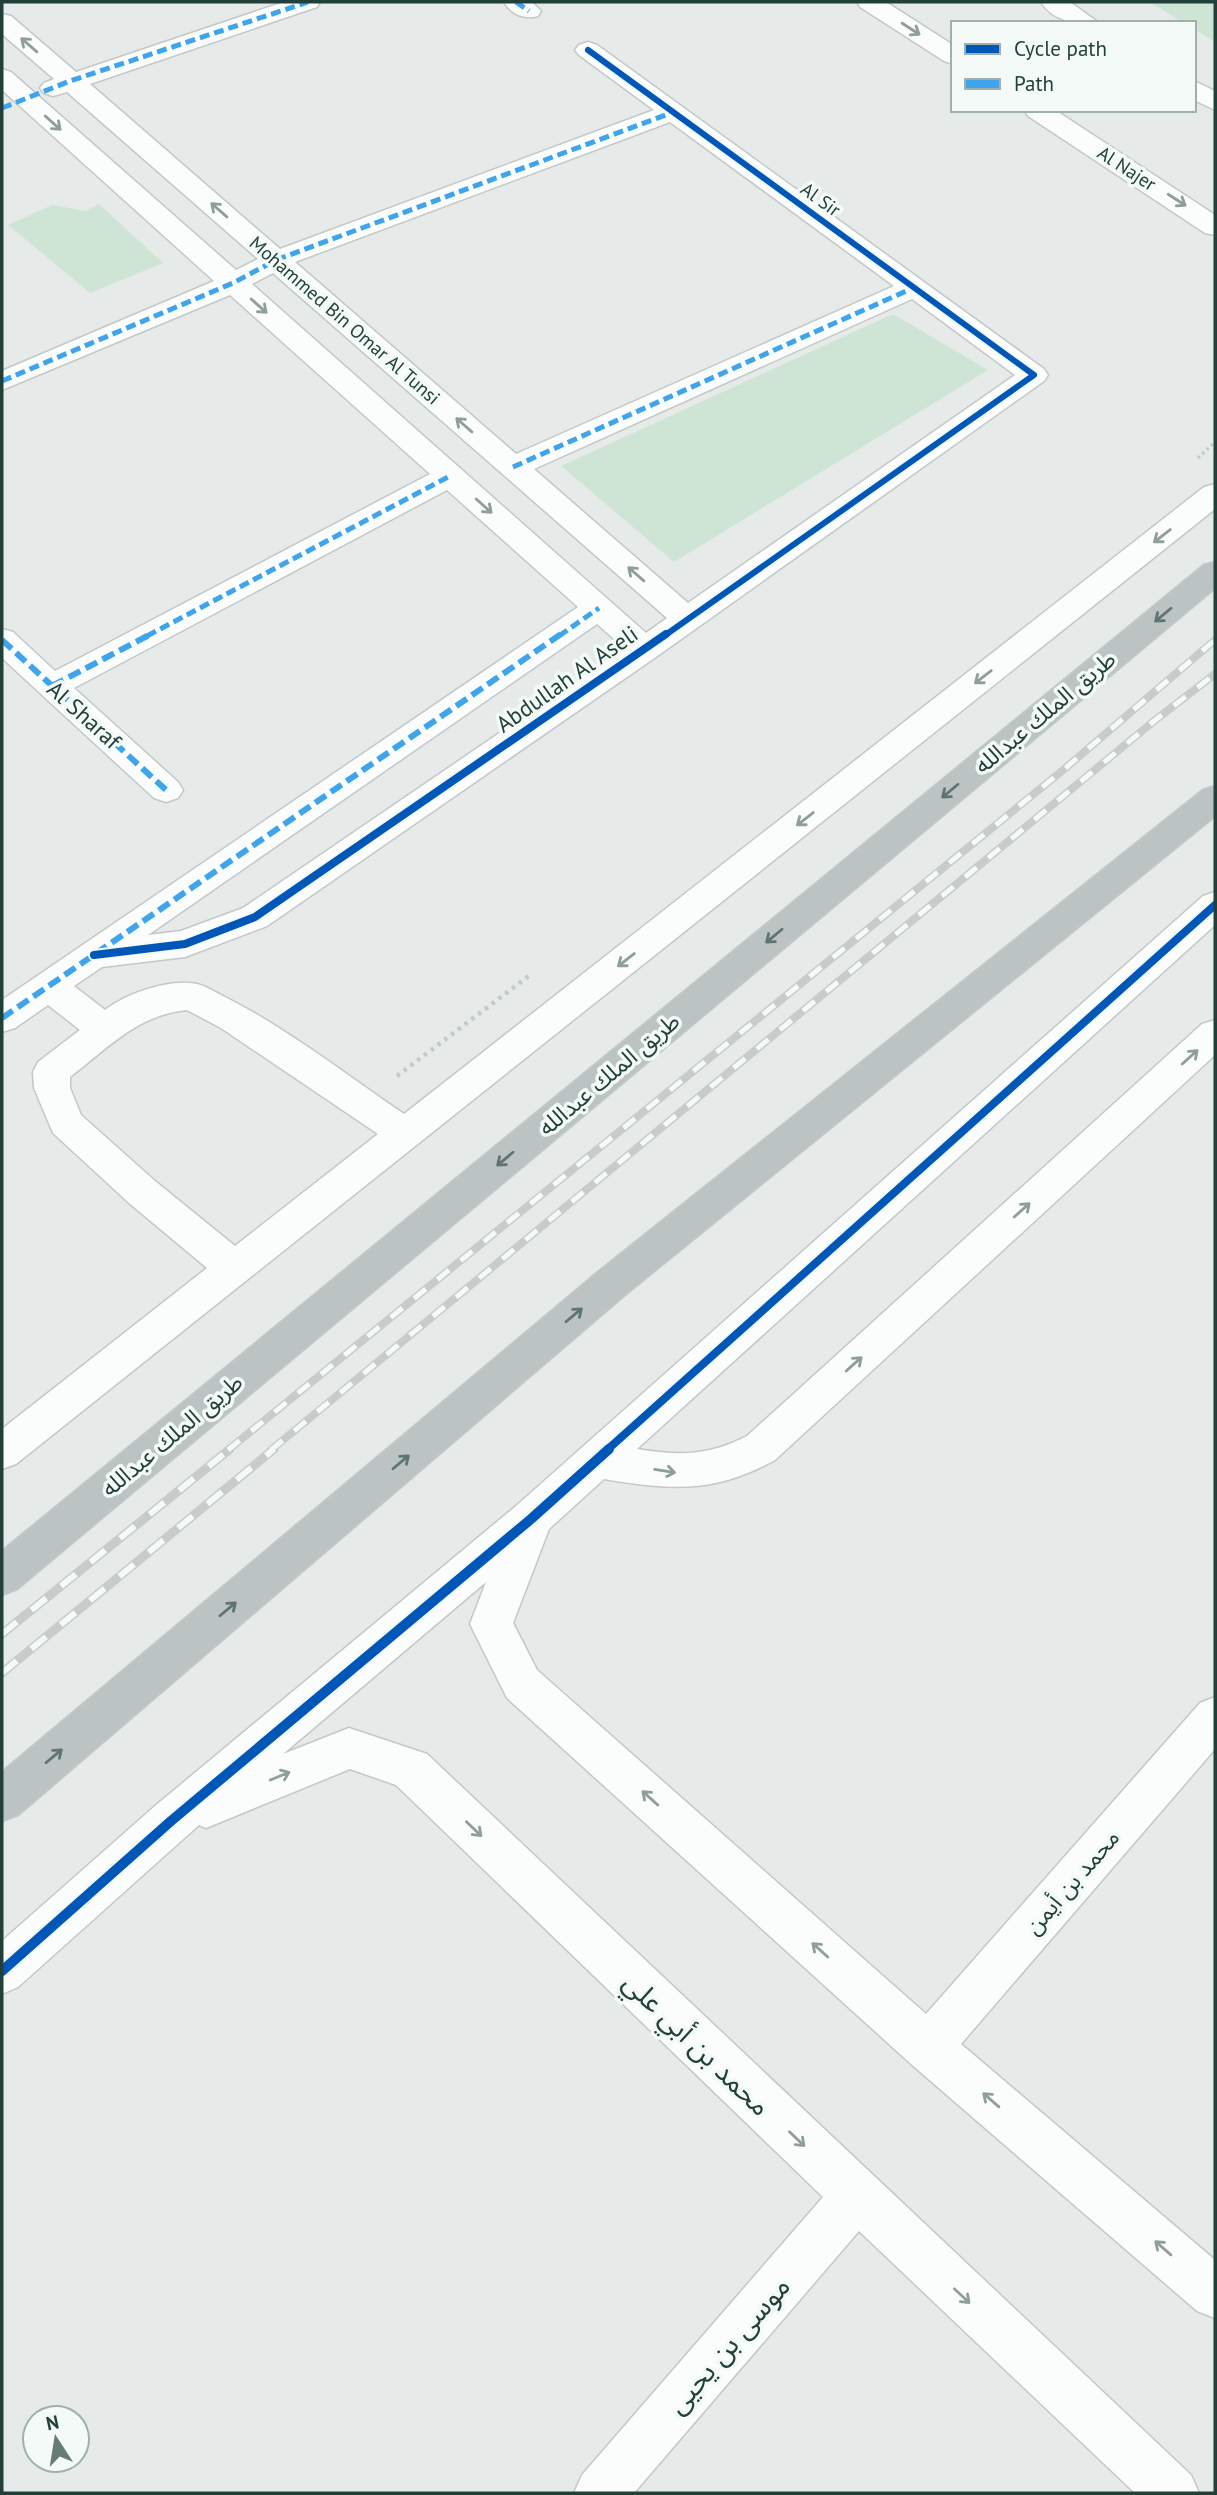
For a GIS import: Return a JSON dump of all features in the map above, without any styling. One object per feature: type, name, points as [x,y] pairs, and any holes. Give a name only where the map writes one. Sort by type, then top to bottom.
[{"type":"highway","name":"طريق الملك عبدالله","points":[[2,1576],[1215,572]]},
{"type":"highway","points":[[2,1800],[612,1283],[1215,798]]},
{"type":"street","points":[[14,103],[71,81],[308,2]]},
{"type":"street","points":[[869,2],[951,55]]},
{"type":"street","points":[[1053,2],[1084,21]]},
{"type":"street","name":"Mohammed Bin Omar Al Tunsi","points":[[2,21],[687,619]]},
{"type":"street","name":"Al Sir","points":[[588,50],[1034,375]]},
{"type":"street","points":[[2,77],[14,103],[233,283],[645,649]]},
{"type":"street","points":[[1196,90],[1215,102]]},
{"type":"street","name":"Al Najer","points":[[1040,112],[1215,227]]},
{"type":"street","points":[[2,381],[233,283],[276,260],[671,113]]},
{"type":"street","points":[[513,467],[913,288]]},
{"type":"street","name":"Abdullah Al Aseli","points":[[94,955],[185,944],[256,917],[645,649],[1034,375]]},
{"type":"street","points":[[52,686],[450,476]]},
{"type":"street","points":[[2,1452],[1215,494]]},
{"type":"street","points":[[2,1018],[599,608]]},
{"type":"street","name":"Al Sharaf","points":[[2,640],[166,790]]},
{"type":"street","points":[[2,1971],[171,1821],[531,1519],[1215,905]]},
{"type":"street","points":[[49,986],[105,1030]]},
{"type":"street","points":[[236,1269],[142,1192],[66,1123],[52,1088],[51,1072],[128,1012],[163,999],[191,996],[234,1018],[406,1134]]},
{"type":"street","points":[[597,1460],[676,1473],[699,1472],[743,1460],[761,1448],[1215,1034]]},
{"type":"street","points":[[531,1519],[491,1624],[522,1684],[928,2047],[1215,2292]]},
{"type":"street","name":"محمد بن أيمن","points":[[928,2047],[1215,1717]]},
{"type":"street","name":"محمد بن أبي علي","points":[[171,1821],[349,1748],[411,1769],[857,2196],[1173,2493]]},
{"type":"street","name":"موسى بن يحيى","points":[[600,2493],[857,2196]]},
{"type":"green space","points":[[1149,2],[1215,2],[1215,42],[1196,30],[1196,21],[1181,21]]},
{"type":"green space","points":[[99,204],[163,263],[90,293],[8,225],[52,205],[86,211]]},
{"type":"green space","points":[[893,314],[988,370],[674,562],[561,466]]},
{"type":"railway","points":[[228,1450],[1062,771],[1215,640]]},
{"type":"railway","points":[[271,1450],[1154,721],[1215,674]]},
{"type":"railway","points":[[2,1634],[230,1449]]},
{"type":"railway","points":[[2,1673],[274,1449]]},
{"type":"marked path","points":[[2,108],[70,81],[308,2]]},
{"type":"marked path","points":[[516,2],[529,11]]},
{"type":"marked path","points":[[2,381],[233,283],[276,260],[671,113]]},
{"type":"marked path","points":[[513,467],[913,288]]},
{"type":"marked path","points":[[52,686],[450,476]]},
{"type":"marked path","points":[[2,1018],[599,608]]},
{"type":"marked path","points":[[2,640],[166,790]]},
{"type":"cycle path","points":[[94,955],[185,944],[255,917],[645,649],[1034,375],[588,50]]},
{"type":"cycle path","points":[[2,1971],[171,1821],[531,1519],[1215,905]]}]
